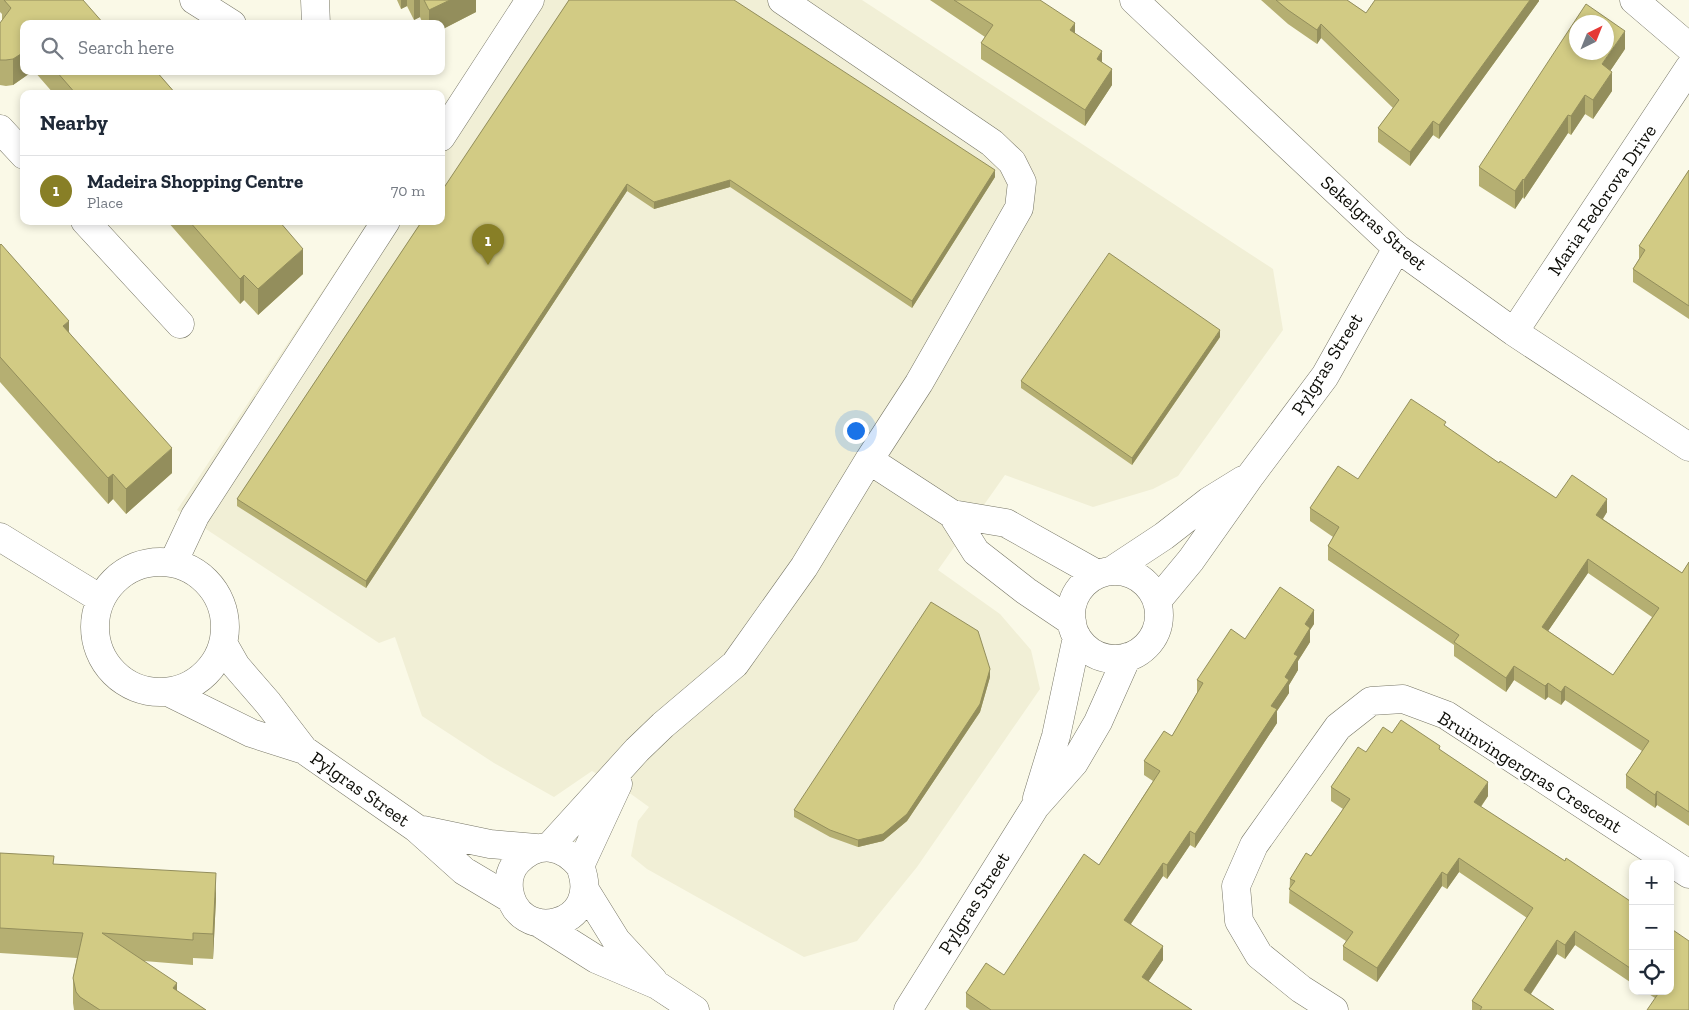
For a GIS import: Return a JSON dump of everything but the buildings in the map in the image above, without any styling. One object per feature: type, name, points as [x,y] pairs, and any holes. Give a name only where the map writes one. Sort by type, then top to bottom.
[{"type":"street","points":[[194,0],[226,20]]},
{"type":"street","points":[[315,0],[316,20]]},
{"type":"street","points":[[445,130],[530,0]]},
{"type":"street","points":[[542,848],[663,725],[735,664],[804,567],[869,460],[919,383],[1019,208],[1022,182],[1012,162],[992,143],[782,0]]},
{"type":"street","name":"Sekelgras Street","points":[[1134,0],[1397,248],[1514,332],[1689,448]]},
{"type":"street","points":[[1634,0],[1689,47]]},
{"type":"street","name":"Maria Fedorova Drive","points":[[1514,332],[1689,68]]},
{"type":"street","points":[[0,129],[20,151]]},
{"type":"street","points":[[89,225],[180,324]]},
{"type":"street","points":[[173,563],[195,516],[383,225]]},
{"type":"street","name":"Pylgras Street","points":[[1157,601],[1191,560],[1251,475],[1325,376],[1397,248]]},
{"type":"street","points":[[869,460],[952,514],[1006,523],[1104,572],[1126,572],[1140,578],[1150,588],[1157,601],[1160,615],[1157,629],[1151,641],[1140,651],[1127,657],[1113,658],[1099,655],[1086,648],[1074,629],[976,552],[952,514]]},
{"type":"street","name":"Pylgras Street","points":[[1104,572],[1164,536],[1209,501],[1251,475]]},
{"type":"street","points":[[0,536],[101,599]]},
{"type":"street","points":[[151,562],[173,563],[193,570],[210,584],[222,602],[226,624],[224,645],[217,662],[204,677],[189,687],[170,693],[150,692],[131,686],[114,674],[102,658],[95,638],[95,618],[101,599],[113,581],[131,568],[151,562]]},
{"type":"street","points":[[1074,629],[1072,608],[1076,594],[1085,582],[1104,572]]},
{"type":"street","name":"Pylgras Street","points":[[1035,807],[1056,736],[1074,629]]},
{"type":"street","name":"Pylgras Street","points":[[224,645],[236,666],[268,703],[304,750]]},
{"type":"street","name":"Pylgras Street","points":[[904,1006],[1035,807],[1074,763],[1098,722],[1127,657]]},
{"type":"street","name":"Pylgras Street","points":[[170,693],[250,733],[304,750],[416,828],[464,870],[511,899]]},
{"type":"street","name":"Bruinvingergras Crescent","points":[[1334,1010],[1302,989],[1259,955],[1239,921],[1236,886],[1254,845],[1338,727],[1371,701],[1403,699],[1446,716],[1689,874]]},
{"type":"street","points":[[539,923],[552,924],[564,920],[574,913],[581,902],[582,878],[630,759]]},
{"type":"street","name":"Pylgras Street","points":[[416,828],[490,844],[542,848]]},
{"type":"street","points":[[657,985],[616,940],[572,856],[561,850],[542,848],[525,854],[516,863],[510,874],[509,886],[511,899],[517,910],[527,918],[539,923],[596,959],[657,985],[695,1010]]},
{"type":"shaded area","points":[[517,0],[862,0],[1273,269],[1283,330],[1178,476],[1153,489],[1093,507],[1005,475],[938,570],[1000,614],[1031,650],[1040,689],[917,867],[857,941],[804,957],[647,869],[631,856],[638,821],[649,807],[592,771],[554,797],[494,763],[422,716],[395,637],[379,643],[177,510],[366,225],[445,225],[445,107]]},
{"type":"place","name":"Madeira Shopping Centre","points":[[488,265]]}]
